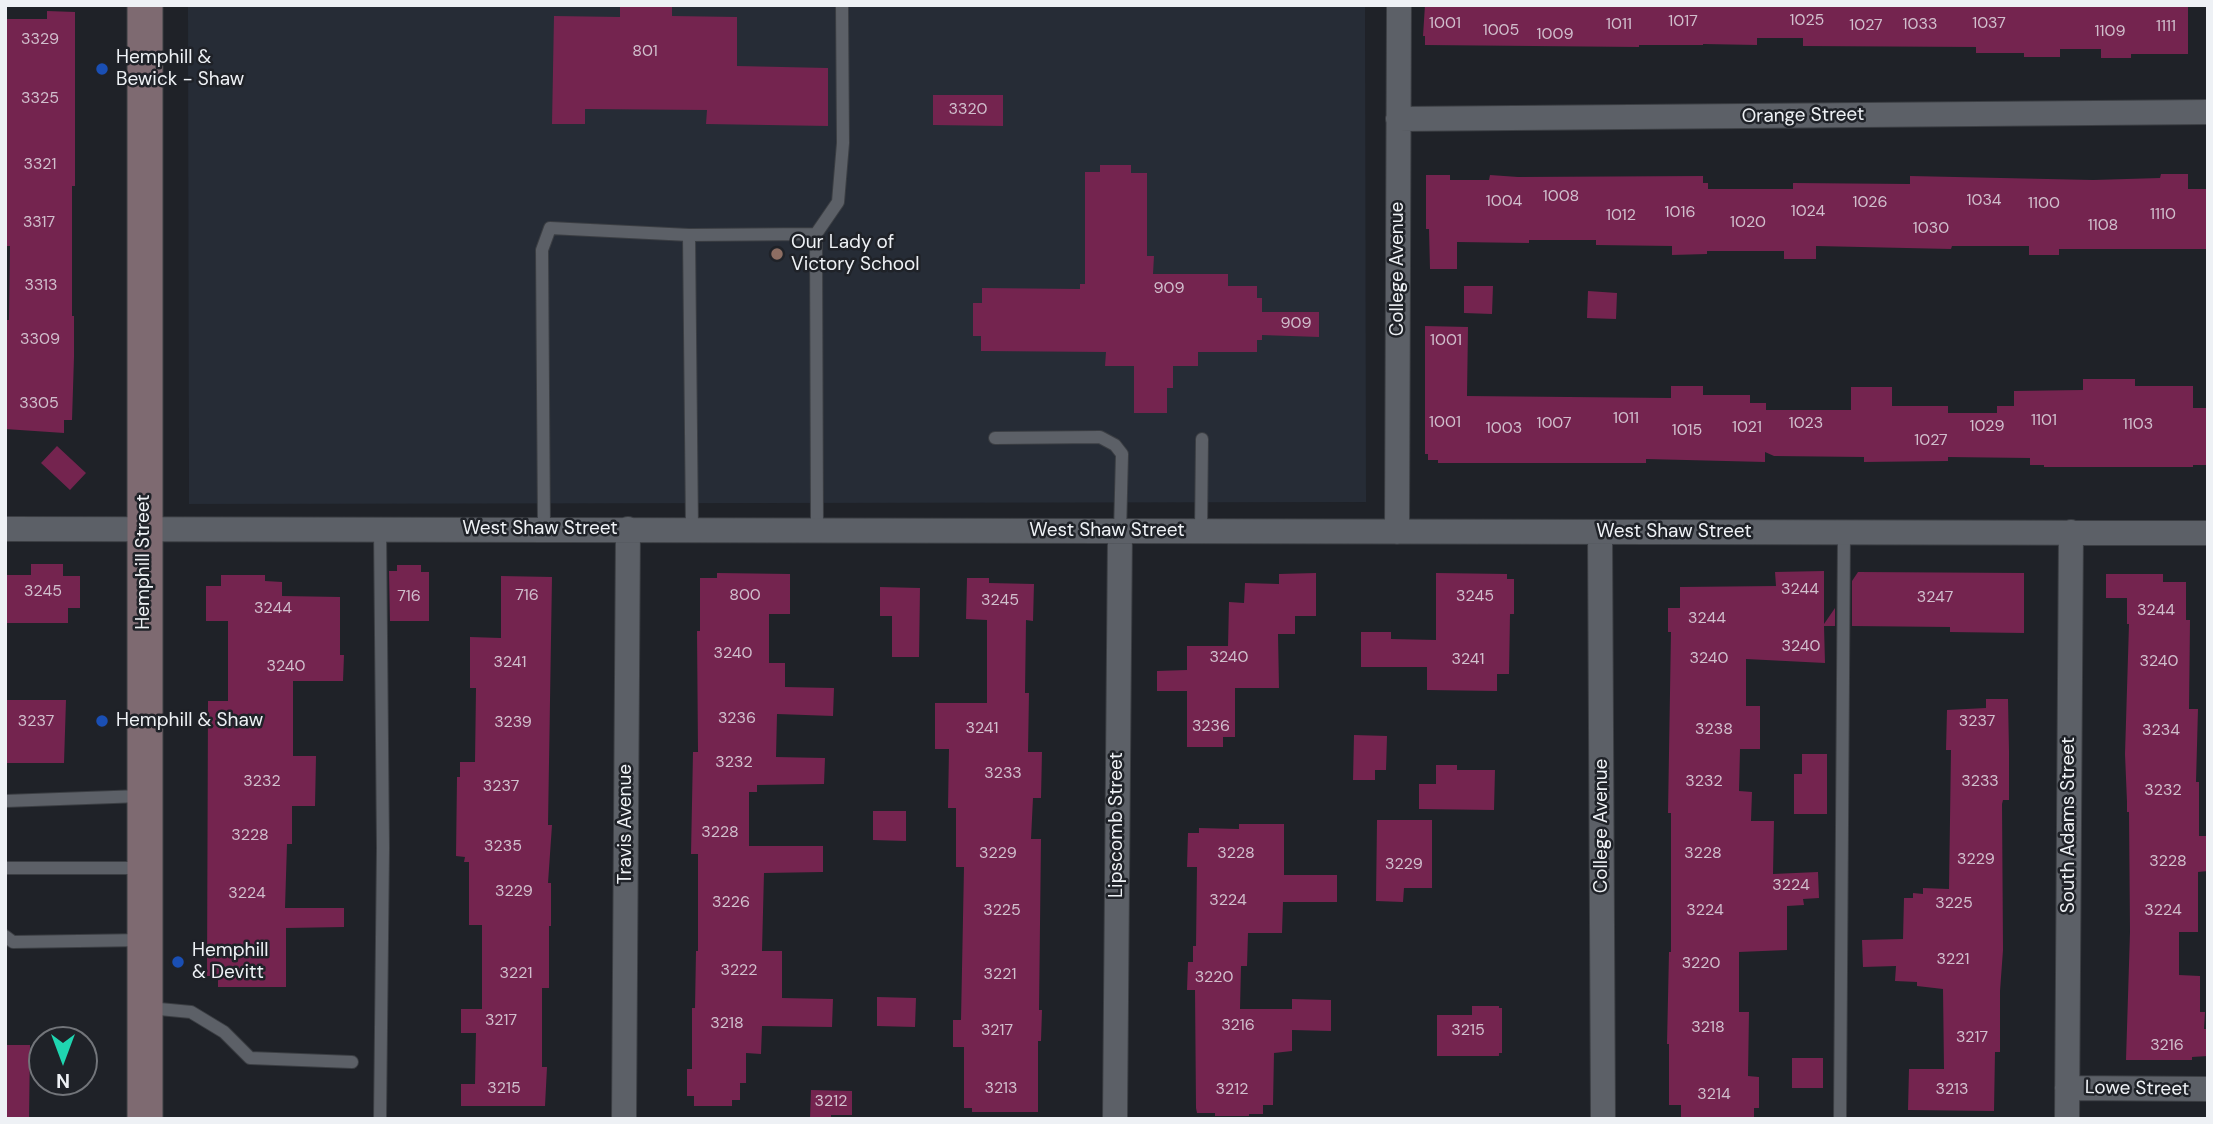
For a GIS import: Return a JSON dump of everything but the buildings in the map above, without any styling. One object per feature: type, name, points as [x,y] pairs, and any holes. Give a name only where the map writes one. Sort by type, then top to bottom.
[{"type":"main road","name":"Hemphill Street","points":[[145,5],[145,1119]]},
{"type":"street","name":"College Avenue","points":[[1397,532],[1399,5]]},
{"type":"street","name":"Orange Street","points":[[1398,119],[2208,112]]},
{"type":"street","name":"West Shaw Street","points":[[5,529],[2208,533]]},
{"type":"street","name":"Travis Avenue","points":[[624,1119],[628,529]]},
{"type":"street","name":"Lipscomb Street","points":[[1115,1119],[1120,532]]},
{"type":"street","name":"South Adams Street","points":[[2067,1119],[2071,532]]},
{"type":"street","name":"College Avenue","points":[[1600,533],[1603,1119]]},
{"type":"street","name":"Lowe Street","points":[[2067,1088],[2208,1089]]},
{"type":"lane","points":[[817,530],[816,234],[838,202],[843,143],[842,5]]},
{"type":"lane","points":[[544,529],[541,250],[551,228],[689,235],[816,234]]},
{"type":"lane","points":[[689,235],[692,530]]},
{"type":"lane","points":[[995,438],[1100,436],[1115,445],[1122,454],[1120,532]]},
{"type":"lane","points":[[1201,532],[1202,439]]},
{"type":"lane","points":[[380,529],[383,848],[380,1119]]},
{"type":"lane","points":[[1840,1119],[1844,532]]},
{"type":"lane","points":[[5,801],[145,796]]},
{"type":"lane","points":[[5,868],[145,868]]},
{"type":"lane","points":[[5,936],[13,942],[145,940]]},
{"type":"lane","points":[[145,1007],[191,1012],[224,1032],[250,1058],[352,1062]]},
{"type":"shaded area","name":"Our Lady of Victory School","points":[[188,5],[1365,5],[1366,502],[189,504]]},
{"type":"place","name":"Hemphill & Bewick - Shaw","points":[[102,69]]},
{"type":"place","name":"Our Lady of Victory School","points":[[777,254]]},
{"type":"place","name":"Hemphill & Shaw","points":[[102,721]]},
{"type":"place","name":"Hemphill & Devitt","points":[[178,962]]}]
